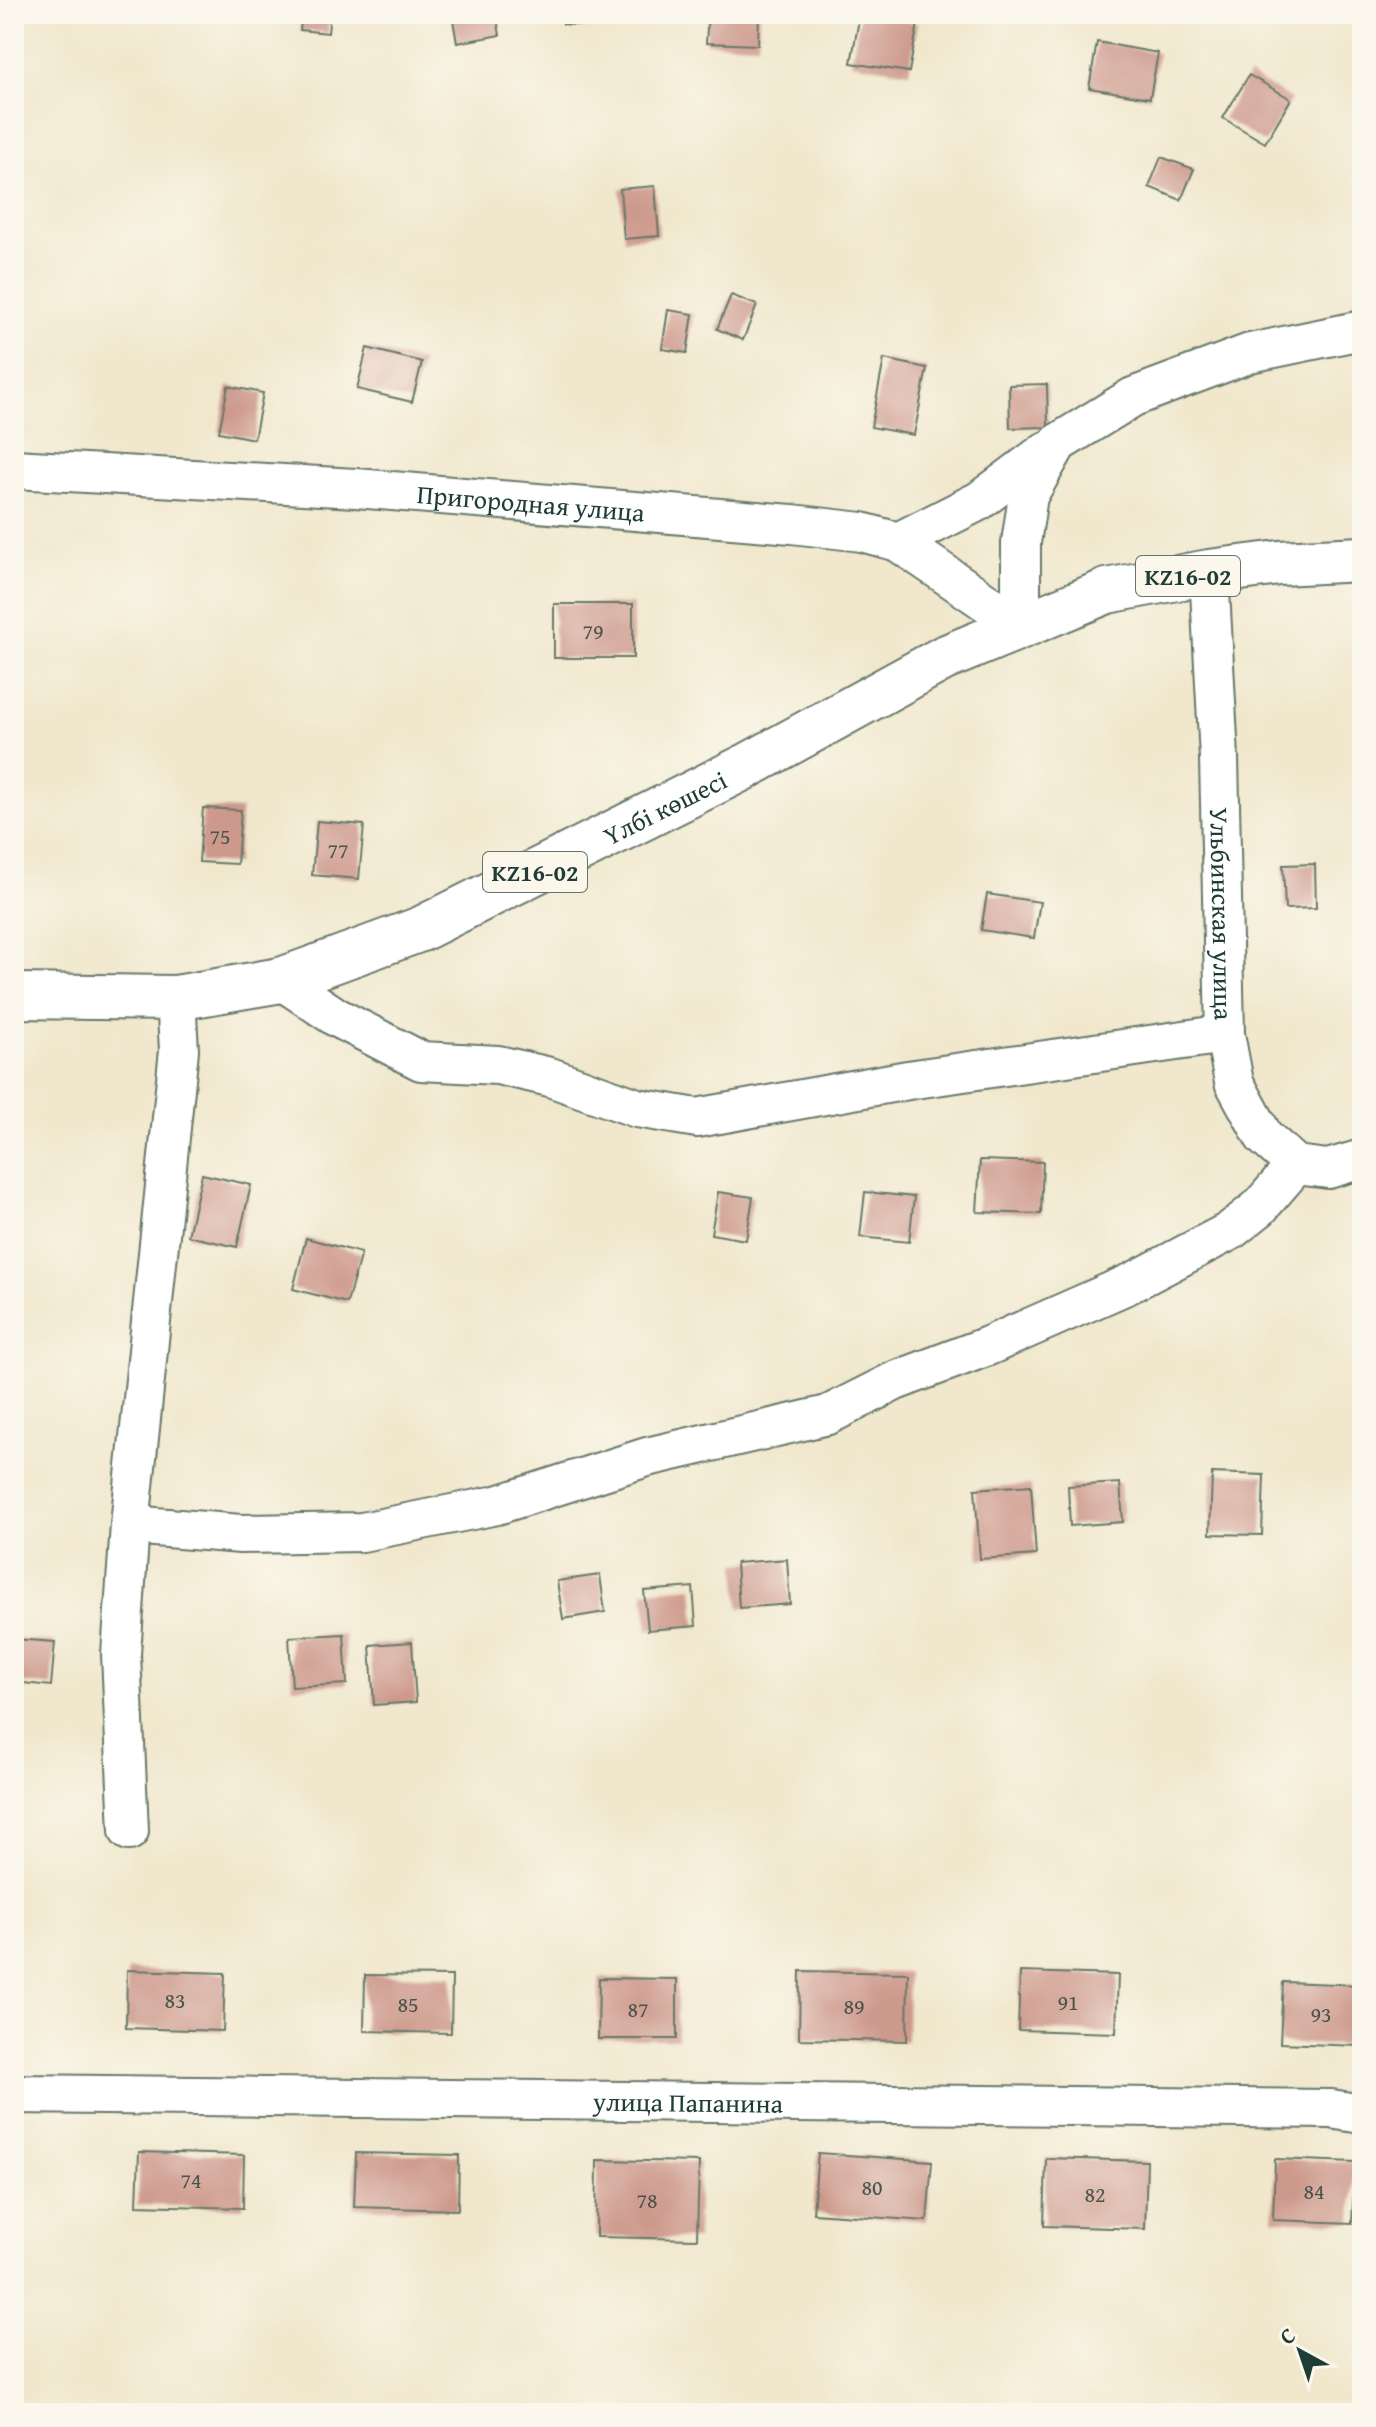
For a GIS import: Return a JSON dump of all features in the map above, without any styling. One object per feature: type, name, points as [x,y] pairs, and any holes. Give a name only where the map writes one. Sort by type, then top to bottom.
[{"type":"main road","name":"KZ16-02","points":[[1021,626],[1107,591],[1279,563],[1362,559]]},
{"type":"main road","name":"Үлбі көшесі","points":[[14,996],[176,998],[281,980],[421,929],[747,766],[944,658],[1021,626]]},
{"type":"street","points":[[898,542],[979,501],[1058,443],[1133,397],[1250,353],[1362,330]]},
{"type":"street","points":[[1021,626],[1021,543],[1028,496],[1058,443]]},
{"type":"street","name":"Пригородная улица","points":[[14,469],[418,493],[862,532],[898,542],[1021,626]]},
{"type":"street","name":"Ульбинская улица","points":[[1209,572],[1219,758],[1225,1034],[1234,1082],[1264,1137],[1296,1165]]},
{"type":"street","points":[[281,980],[336,1017],[421,1061],[498,1065],[550,1077],[637,1108],[697,1118],[908,1080],[1225,1034]]},
{"type":"street","points":[[129,1831],[121,1654],[130,1525],[179,1050],[176,998]]},
{"type":"street","points":[[130,1525],[241,1534],[362,1532],[497,1505],[647,1457],[828,1415],[895,1381],[988,1346],[1131,1283],[1230,1231],[1259,1208],[1296,1165],[1328,1169],[1362,1159]]},
{"type":"street","name":"улица Папанина","points":[[14,2094],[1331,2109],[1362,2114]]},
{"type":"building","points":[[302,14],[330,14],[328,33],[300,30]]},
{"type":"building","points":[[452,14],[496,14],[500,35],[457,43]]},
{"type":"building","points":[[563,14],[601,14],[601,27],[563,24]]},
{"type":"building","points":[[708,14],[759,14],[758,45],[706,43]]},
{"type":"building","points":[[860,14],[918,23],[909,72],[851,63]]},
{"type":"building","points":[[1097,42],[1158,53],[1150,98],[1089,88]]},
{"type":"building","points":[[1249,75],[1291,99],[1265,143],[1223,118]]},
{"type":"building","points":[[1161,157],[1194,169],[1181,200],[1149,187]]},
{"type":"building","points":[[655,186],[659,236],[624,239],[620,189]]},
{"type":"building","points":[[731,295],[757,305],[743,340],[717,329]]},
{"type":"building","points":[[668,310],[693,314],[687,353],[662,349]]},
{"type":"building","points":[[367,348],[422,362],[412,402],[357,389]]},
{"type":"building","points":[[884,359],[927,368],[914,435],[871,427]]},
{"type":"building","points":[[1047,384],[1048,427],[1010,428],[1009,385]]},
{"type":"building","points":[[228,386],[263,393],[254,439],[219,432]]},
{"type":"building","points":[[1359,430],[1362,430],[1362,475],[1358,475]]},
{"type":"building","points":[[554,604],[633,604],[633,658],[554,658]]},
{"type":"building","points":[[203,808],[241,810],[237,864],[199,862]]},
{"type":"building","points":[[317,821],[364,825],[359,879],[312,875]]},
{"type":"building","points":[[1315,864],[1316,908],[1285,909],[1283,865]]},
{"type":"building","points":[[987,894],[1040,902],[1034,938],[981,930]]},
{"type":"building","points":[[980,1160],[1043,1162],[1041,1214],[977,1212]]},
{"type":"building","points":[[202,1174],[251,1185],[237,1247],[188,1236]]},
{"type":"building","points":[[718,1192],[753,1197],[746,1240],[711,1234]]},
{"type":"building","points":[[865,1192],[914,1197],[909,1242],[860,1237]]},
{"type":"building","points":[[306,1238],[361,1253],[347,1303],[293,1289]]},
{"type":"building","points":[[1212,1473],[1264,1475],[1262,1535],[1210,1534]]},
{"type":"building","points":[[1120,1483],[1123,1522],[1070,1526],[1068,1486]]},
{"type":"building","points":[[1031,1485],[1036,1555],[980,1559],[975,1489]]},
{"type":"building","points":[[787,1559],[790,1604],[739,1608],[736,1563]]},
{"type":"building","points":[[600,1575],[605,1612],[563,1619],[557,1581]]},
{"type":"building","points":[[693,1587],[696,1626],[648,1630],[644,1591]]},
{"type":"building","points":[[344,1634],[347,1684],[292,1687],[289,1637]]},
{"type":"building","points":[[14,1639],[55,1642],[51,1686],[14,1682]]},
{"type":"building","points":[[412,1642],[416,1702],[374,1705],[370,1645]]},
{"type":"building","points":[[127,1970],[225,1973],[223,2031],[126,2028]]},
{"type":"building","points":[[800,1971],[908,1973],[907,2041],[799,2039]]},
{"type":"building","points":[[1020,1972],[1118,1975],[1116,2033],[1018,2030]]},
{"type":"building","points":[[365,1975],[452,1976],[451,2033],[364,2031]]},
{"type":"building","points":[[599,1978],[677,1979],[677,2039],[598,2039]]},
{"type":"building","points":[[1283,1982],[1362,1985],[1359,2046],[1280,2043]]},
{"type":"building","points":[[139,2152],[244,2155],[243,2208],[137,2205]]},
{"type":"building","points":[[356,2153],[459,2155],[458,2210],[354,2207]]},
{"type":"building","points":[[818,2153],[932,2161],[927,2221],[813,2213]]},
{"type":"building","points":[[1046,2158],[1147,2161],[1145,2229],[1044,2226]]},
{"type":"building","points":[[1275,2159],[1355,2162],[1352,2223],[1273,2220]]},
{"type":"building","points":[[597,2160],[699,2162],[697,2239],[596,2237]]}]
